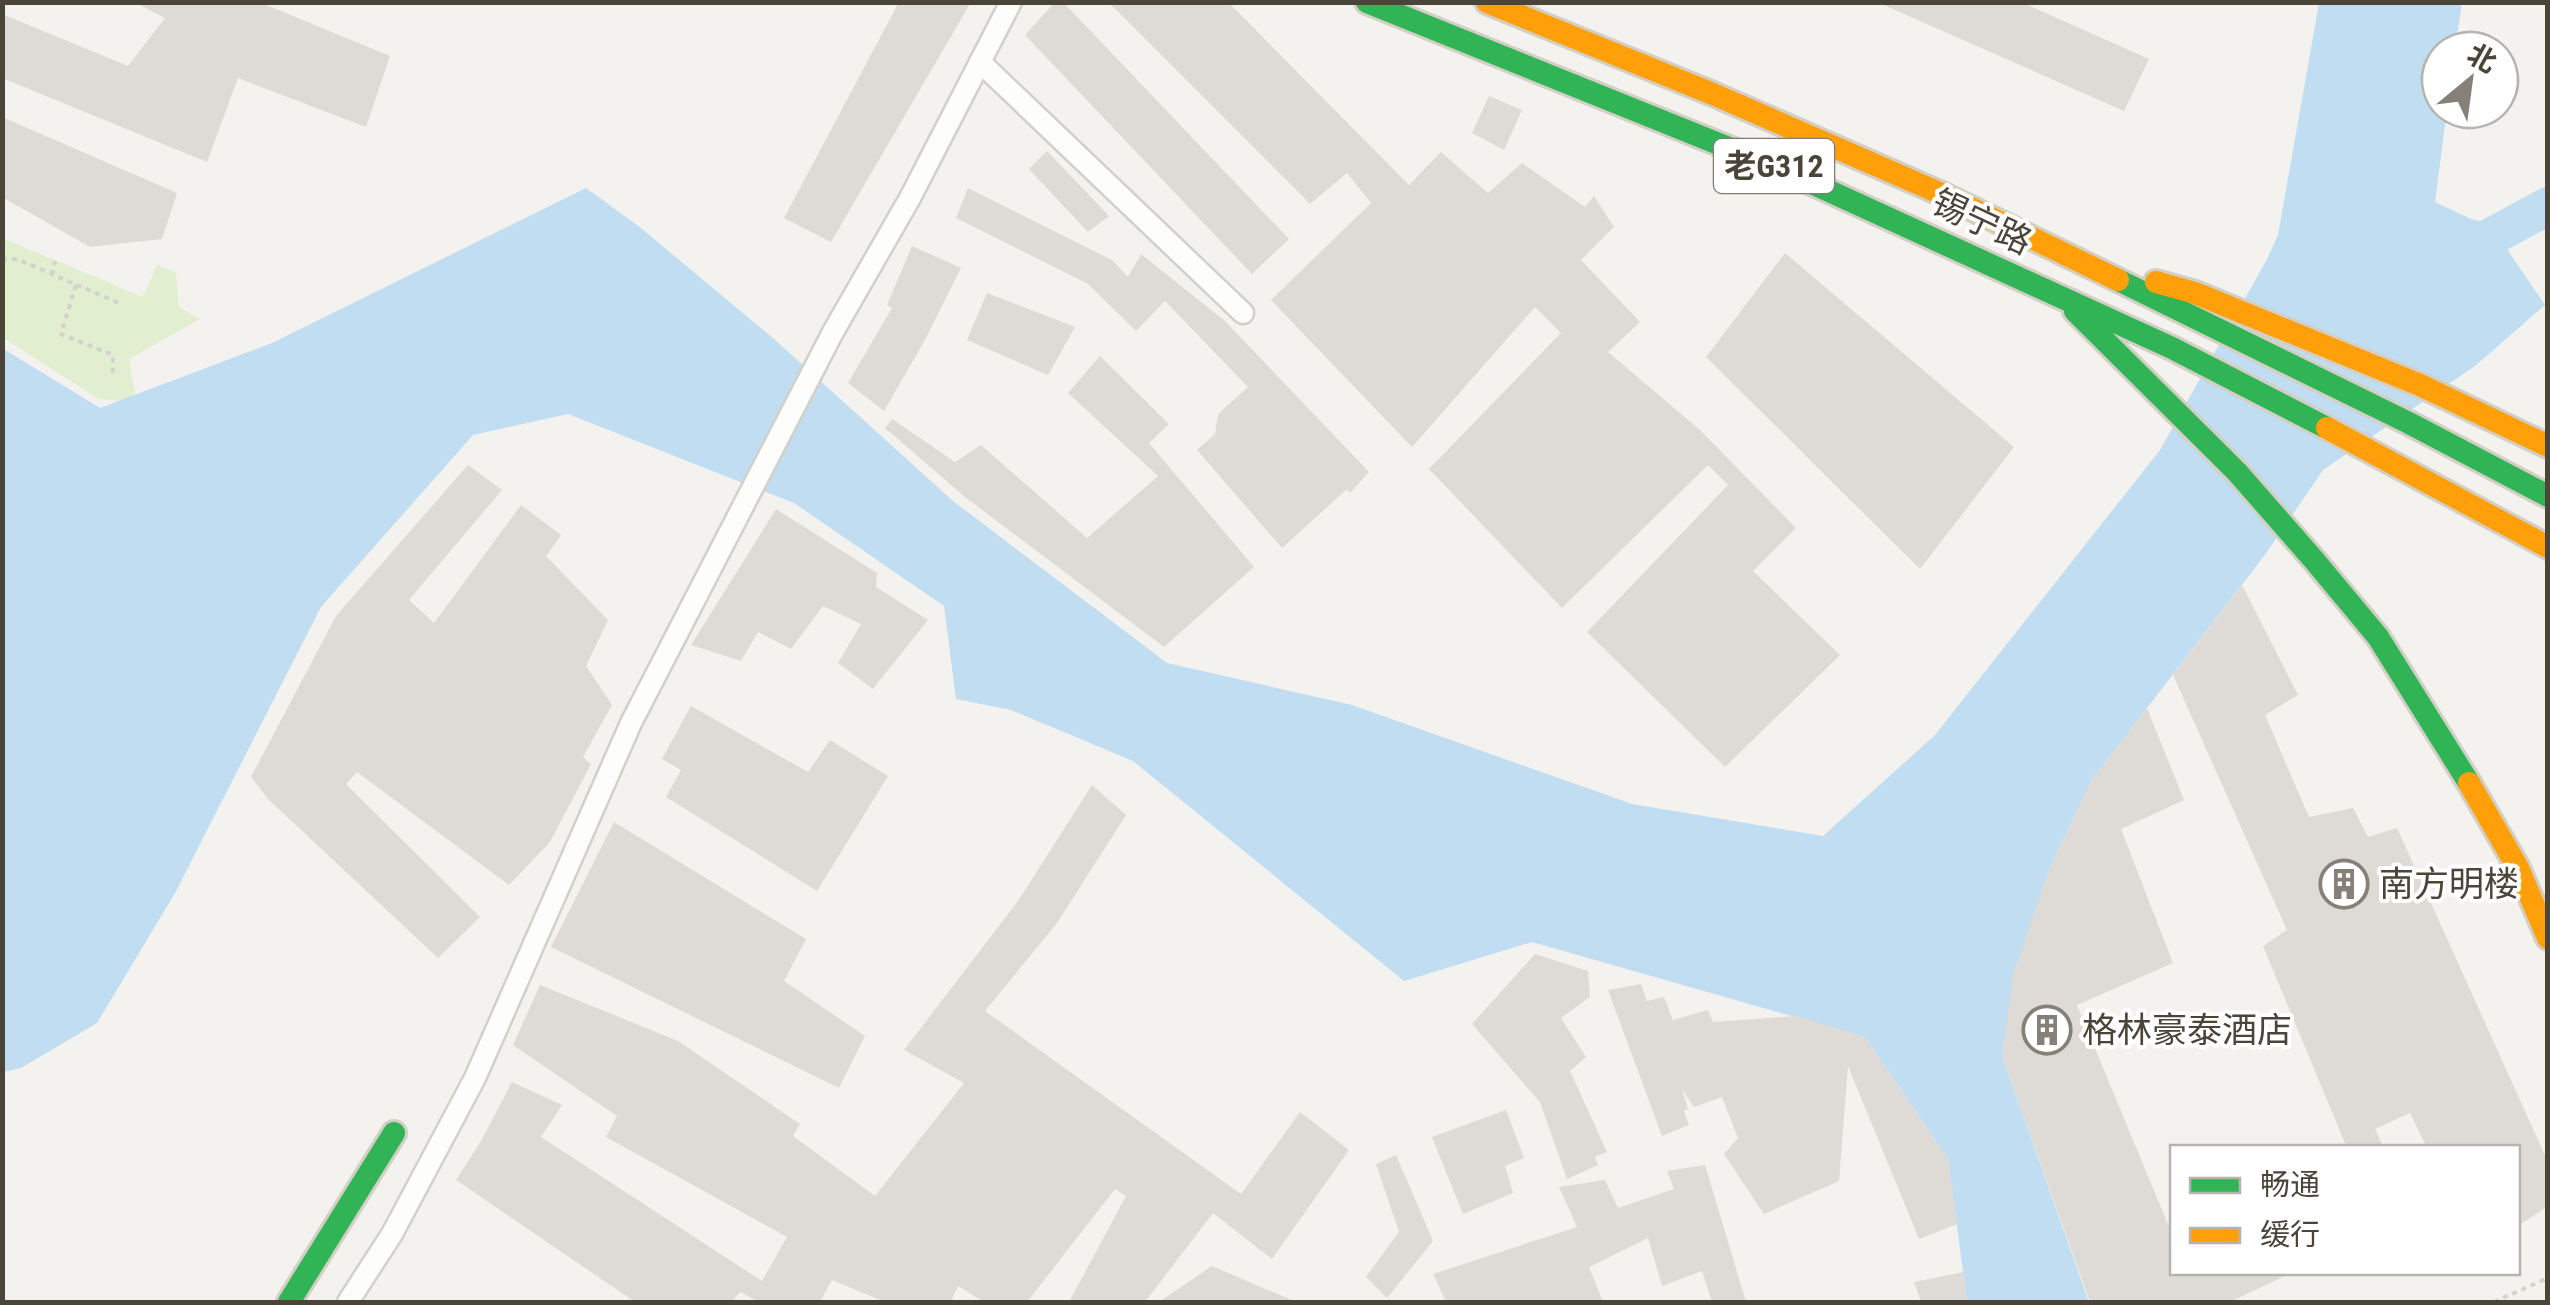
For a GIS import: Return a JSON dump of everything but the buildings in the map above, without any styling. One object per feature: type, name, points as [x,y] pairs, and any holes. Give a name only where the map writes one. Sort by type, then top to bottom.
[{"type":"main road","name":"锡宁路","points":[[1367,2],[1781,169],[2060,296],[2172,348],[2548,548]]},
{"type":"main road","name":"锡宁路","points":[[1487,2],[1713,94],[1942,194],[2085,264],[2194,304],[2548,496]]},
{"type":"main road","points":[[2060,296],[2236,472],[2378,638],[2450,750],[2518,868],[2548,938]]},
{"type":"main road","points":[[2194,304],[2420,386],[2548,446]]},
{"type":"main road","points":[[289,1302],[394,1133]]},
{"type":"street","points":[[348,1302],[392,1234],[475,1078],[631,724],[833,332],[910,198],[1011,2]]},
{"type":"street","points":[[980,62],[1243,312]]},
{"type":"path","points":[[2,259],[16,260],[122,304]]},
{"type":"path","points":[[52,274],[56,261]]},
{"type":"path","points":[[76,285],[61,334],[114,356],[113,374]]},
{"type":"path","points":[[2494,1302],[2548,1278]]},
{"type":"green space","points":[[2,238],[143,297],[157,265],[176,272],[179,307],[200,319],[129,359],[136,402],[99,399],[3,338]]},
{"type":"water","points":[[2319,3],[2462,3],[2458,30],[2420,30],[2420,130],[2444,130],[2435,202],[2489,223],[2545,305],[2475,366],[2323,470],[2264,556],[2091,781],[2046,877],[2002,1056],[2089,1302],[1967,1302],[1948,1159],[1865,1037],[1532,942],[1404,981],[1133,761],[1011,710],[956,699],[944,606],[794,503],[568,414],[473,435],[321,607],[175,893],[97,1023],[21,1068],[3,1072],[2,348],[100,408],[272,343],[586,188],[641,228],[774,339],[953,501],[1167,663],[1352,705],[1632,804],[1823,836],[1935,735],[2160,450],[2278,235]]},
{"type":"waterway","points":[[2454,257],[2548,206]]},
{"type":"traffic: fast","points":[[1367,2],[1781,169],[2172,348],[2327,428]]},
{"type":"traffic: fast","points":[[2118,280],[2548,496]]},
{"type":"traffic: fast","points":[[2075,311],[2237,472],[2314,560],[2378,637],[2469,783]]},
{"type":"traffic: fast","points":[[289,1302],[394,1133]]},
{"type":"traffic: slow","points":[[1487,2],[1713,94],[1942,194],[2118,280]]},
{"type":"traffic: slow","points":[[2156,282],[2195,293],[2420,385],[2548,446]]},
{"type":"traffic: slow","points":[[2327,428],[2548,547]]},
{"type":"traffic: slow","points":[[2469,783],[2518,868],[2548,938]]},
{"type":"place","name":"南方明楼","points":[[2344,884]]},
{"type":"place","name":"格林豪泰酒店","points":[[2047,1030]]}]
